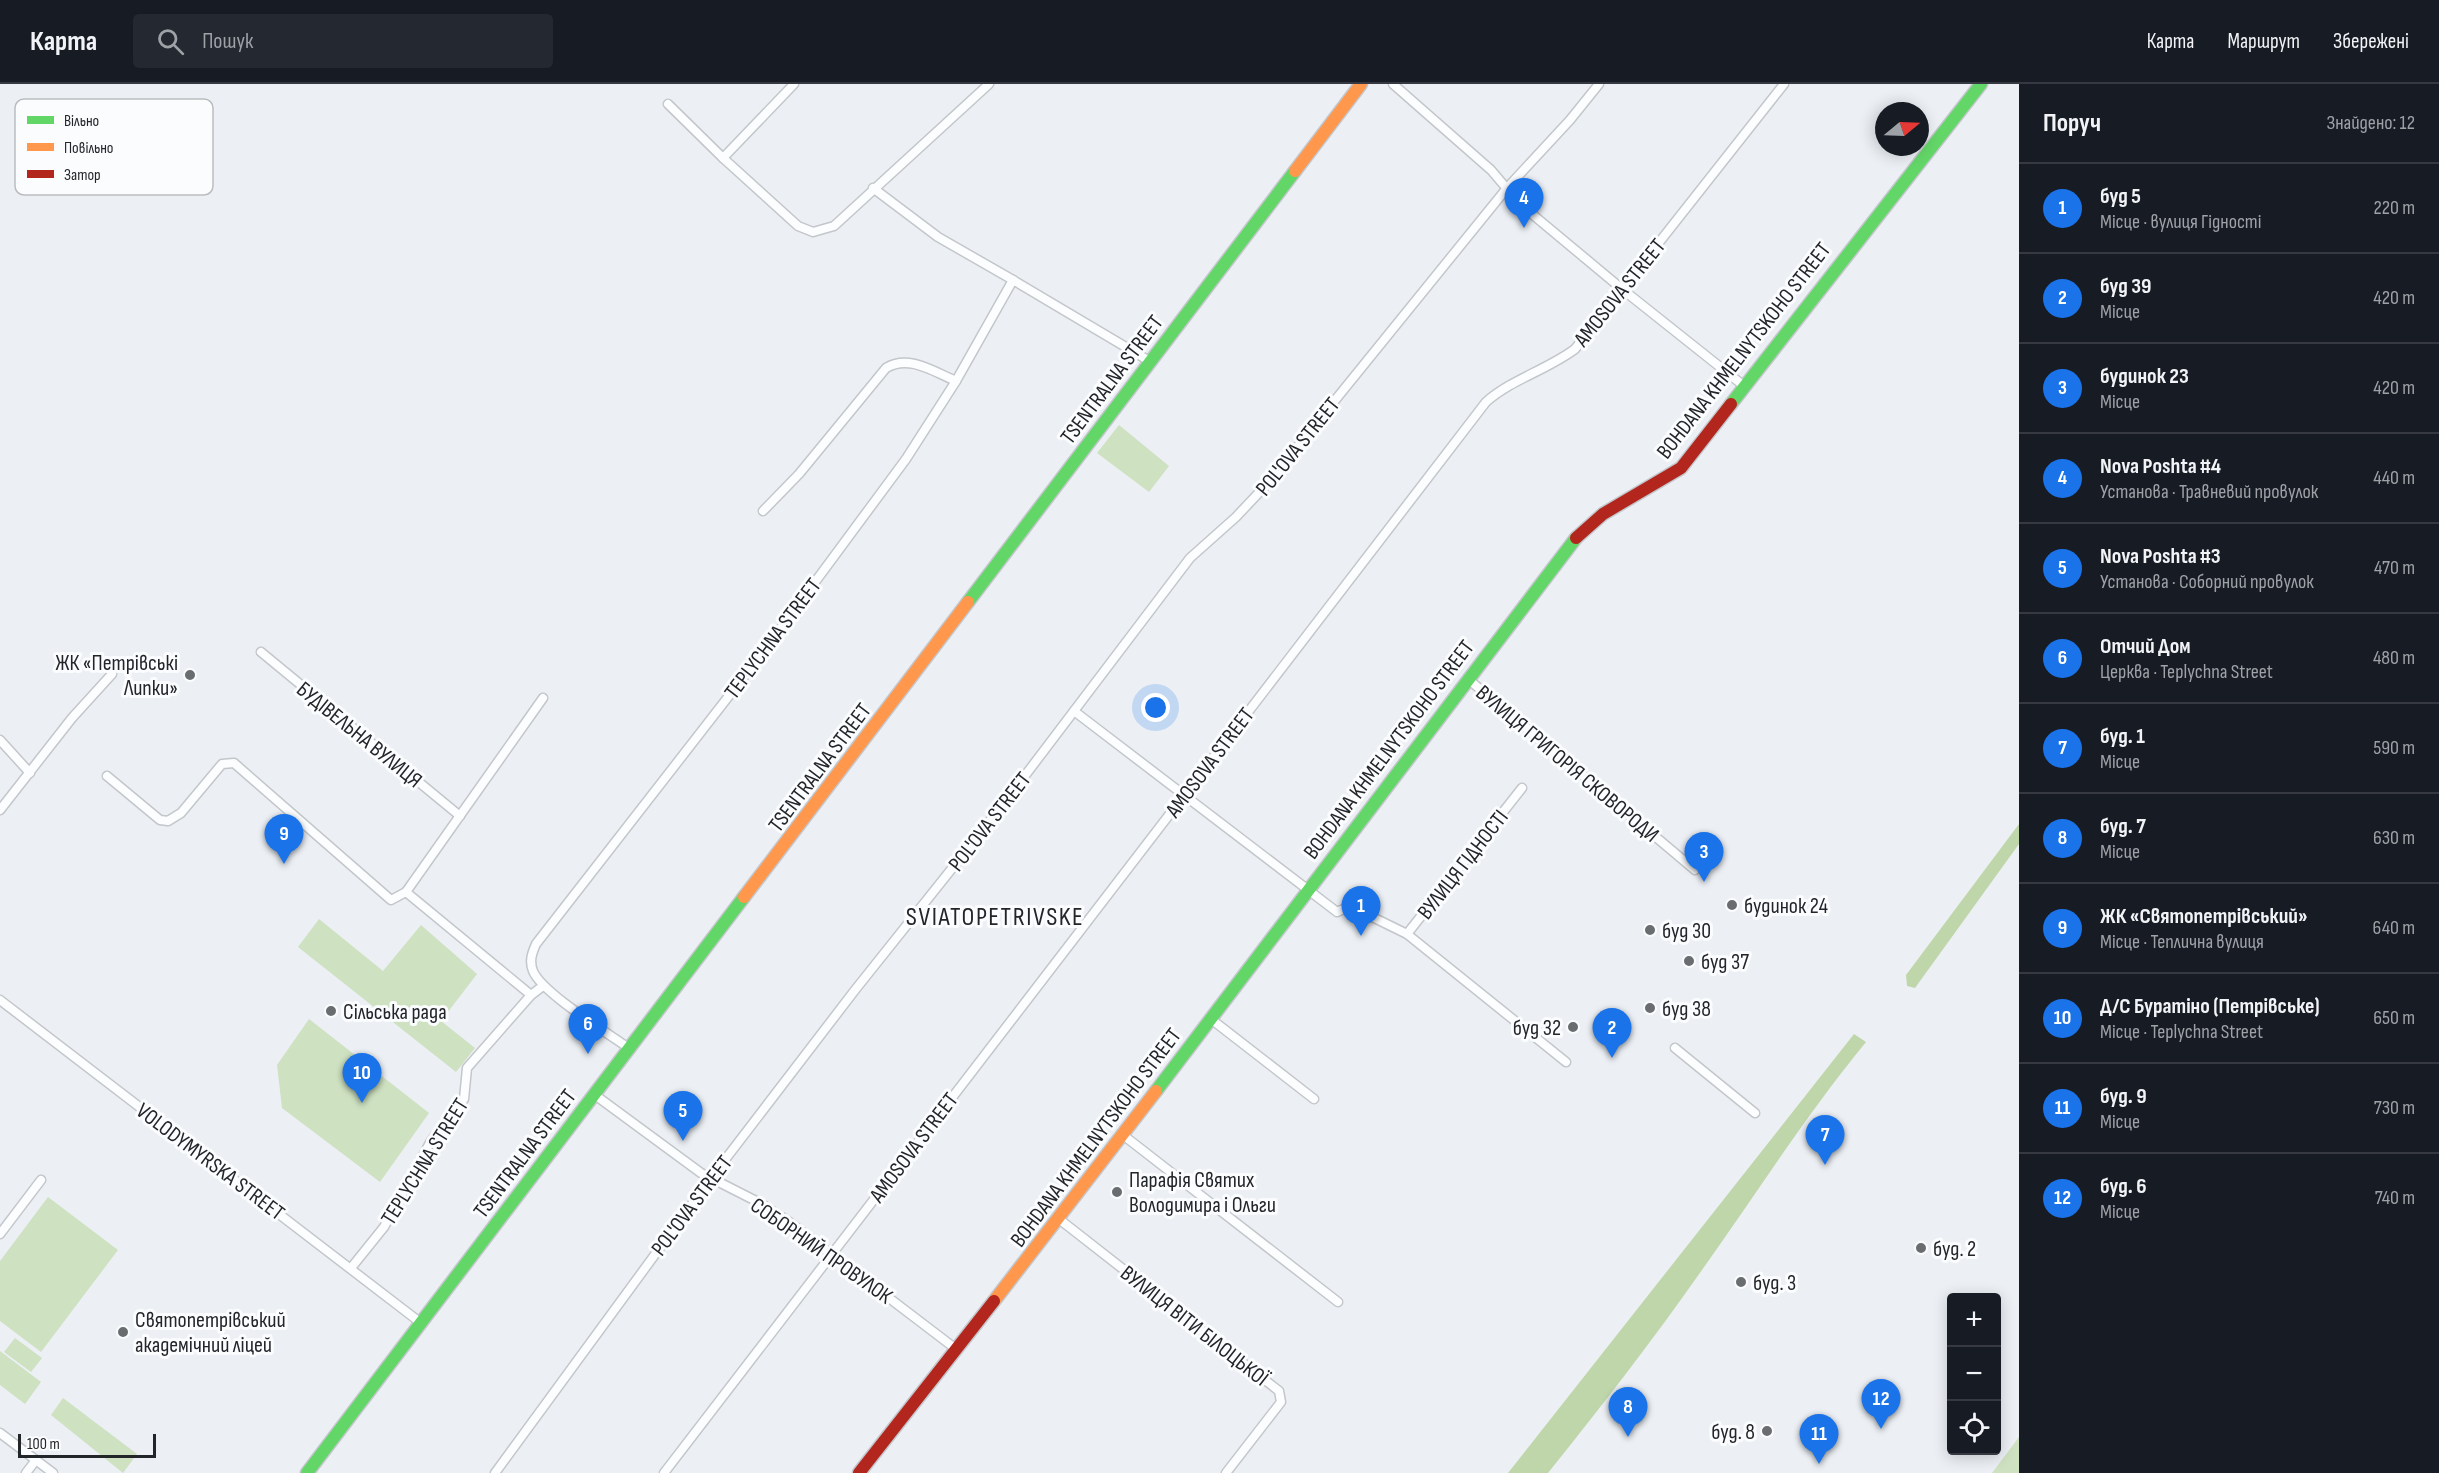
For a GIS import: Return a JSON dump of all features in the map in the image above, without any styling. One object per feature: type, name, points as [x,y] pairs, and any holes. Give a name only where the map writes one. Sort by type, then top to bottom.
[{"type":"street","points":[[723,158],[794,84]]},
{"type":"street","points":[[668,104],[798,226],[813,232],[834,226],[989,84]]},
{"type":"street","name":"TSENTRALNA STREET","points":[[307,1473],[1361,84]]},
{"type":"street","points":[[1393,84],[1491,170],[1520,204],[1744,386]]},
{"type":"street","name":"POL'OVA STREET","points":[[495,1473],[711,1178],[1190,558],[1246,508],[1268,483],[1507,188],[1570,120],[1599,84]]},
{"type":"street","name":"AMOSOVA STREET","points":[[664,1473],[1486,402],[1505,388],[1550,365],[1575,349],[1784,84]]},
{"type":"street","name":"BOHDANA KHMELNYTSKOHO STREET","points":[[859,1473],[1059,1219],[1308,889],[1588,525],[1613,506],[1670,477],[1681,468],[1981,84]]},
{"type":"street","points":[[873,188],[938,237],[1150,362]]},
{"type":"street","name":"TEPLYCHNA STREET","points":[[630,1049],[543,986],[530,960],[536,944],[795,609],[906,459],[956,381],[1013,280]]},
{"type":"street","points":[[763,511],[799,474],[886,368],[896,362],[908,361],[956,381]]},
{"type":"street","name":"БУДІВЕЛЬНА ВУЛИЦЯ","points":[[261,652],[460,816]]},
{"type":"street","points":[[0,810],[72,718],[112,674]]},
{"type":"street","name":"ВУЛИЦЯ ГРИГОРІЯ СКОВОРОДИ","points":[[1468,680],[1695,870]]},
{"type":"street","points":[[108,776],[160,820],[168,821],[181,813],[222,764],[234,764],[391,900],[406,892],[543,698]]},
{"type":"street","points":[[1074,711],[1308,889]]},
{"type":"street","points":[[0,740],[30,773]]},
{"type":"street","name":"ВУЛИЦЯ ГІДНОСТІ","points":[[1308,889],[1336,912],[1350,906],[1407,934],[1522,788]]},
{"type":"street","points":[[406,892],[531,995]]},
{"type":"street","points":[[1407,934],[1566,1062]]},
{"type":"street","name":"TEPLYCHNA STREET","points":[[351,1268],[384,1227],[431,1141],[464,1099],[467,1068],[531,995],[543,986]]},
{"type":"street","name":"VOLODYMYRSKA STREET","points":[[0,1000],[421,1323]]},
{"type":"street","points":[[1211,1019],[1314,1099]]},
{"type":"street","points":[[1675,1048],[1755,1113]]},
{"type":"street","name":"СОБОРНИЙ ПРОВУЛОК","points":[[595,1095],[711,1178],[762,1204],[832,1253],[956,1349]]},
{"type":"street","points":[[1123,1135],[1338,1302]]},
{"type":"street","points":[[0,1234],[41,1180]]},
{"type":"street","name":"ВУЛИЦЯ ВІТИ БІЛОЦЬКОЇ","points":[[1059,1219],[1279,1391],[1281,1402],[1226,1473]]},
{"type":"street","points":[[0,1433],[54,1473]]},
{"type":"street","points":[[26,1473],[36,1460]]},
{"type":"green space","points":[[1119,425],[1169,466],[1149,492],[1097,453]]},
{"type":"green space","points":[[2019,824],[2019,844],[1915,988],[1907,986],[1906,975]]},
{"type":"green space","points":[[319,919],[383,971],[421,925],[477,974],[441,1021],[475,1048],[456,1072],[298,947]]},
{"type":"green space","points":[[309,1019],[429,1113],[380,1182],[282,1108],[277,1065]]},
{"type":"green space","points":[[1854,1034],[1866,1042],[1802,1126],[1665,1322],[1588,1423],[1548,1473],[1508,1473]]},
{"type":"green space","points":[[48,1197],[118,1250],[41,1352],[0,1321],[0,1261]]},
{"type":"green space","points":[[15,1338],[42,1358],[31,1372],[4,1352]]},
{"type":"green space","points":[[0,1351],[41,1382],[25,1404],[0,1385]]},
{"type":"green space","points":[[63,1398],[137,1454],[123,1473],[51,1415]]},
{"type":"green space","points":[[2019,1437],[2019,1473],[1992,1473]]},
{"type":"traffic: fast","points":[[1731,404],[1981,84]]},
{"type":"traffic: fast","points":[[968,602],[1295,171]]},
{"type":"traffic: fast","points":[[1156,1091],[1576,538]]},
{"type":"traffic: fast","points":[[307,1473],[744,897]]},
{"type":"traffic: slow","points":[[1295,171],[1361,84]]},
{"type":"traffic: slow","points":[[744,897],[968,602]]},
{"type":"traffic: slow","points":[[994,1301],[1156,1091]]},
{"type":"traffic: jam","points":[[1576,538],[1603,514],[1681,468],[1731,404]]},
{"type":"traffic: jam","points":[[859,1473],[994,1301]]},
{"type":"place","name":"Nova Poshta #4","points":[[1524,228]]},
{"type":"place","name":"ЖК «Петрівські Липки»","points":[[190,675]]},
{"type":"place","name":"ЖК «Святопетрівський»","points":[[284,864]]},
{"type":"place","name":"будинок 23","points":[[1704,882]]},
{"type":"place","name":"будинок 24","points":[[1732,905]]},
{"type":"place","name":"буд 30","points":[[1650,930]]},
{"type":"place","name":"буд 5","points":[[1361,936]]},
{"type":"place","name":"буд 37","points":[[1689,961]]},
{"type":"place","name":"буд 38","points":[[1650,1008]]},
{"type":"place","name":"Сільська рада","points":[[331,1011]]},
{"type":"place","name":"буд 32","points":[[1573,1027]]},
{"type":"place","name":"Отчий Дом","points":[[588,1054]]},
{"type":"place","name":"буд 39","points":[[1612,1058]]},
{"type":"place","name":"Д/С Буратіно (Петрівське)","points":[[362,1103]]},
{"type":"place","name":"Nova Poshta #3","points":[[683,1141]]},
{"type":"place","name":"буд. 1","points":[[1825,1165]]},
{"type":"place","name":"Парафія Святих Володимира і Ольги","points":[[1117,1192]]},
{"type":"place","name":"буд. 2","points":[[1921,1248]]},
{"type":"place","name":"буд. 3","points":[[1741,1282]]},
{"type":"place","name":"Святопетрівський академічний ліцей","points":[[123,1332]]},
{"type":"place","name":"буд. 6","points":[[1881,1429]]},
{"type":"place","name":"буд. 8","points":[[1767,1431]]},
{"type":"place","name":"буд. 7","points":[[1628,1437]]},
{"type":"place","name":"буд. 9","points":[[1819,1464]]},
{"type":"district","name":"SVIATOPETRIVSKE","points":[[995,916]]}]
